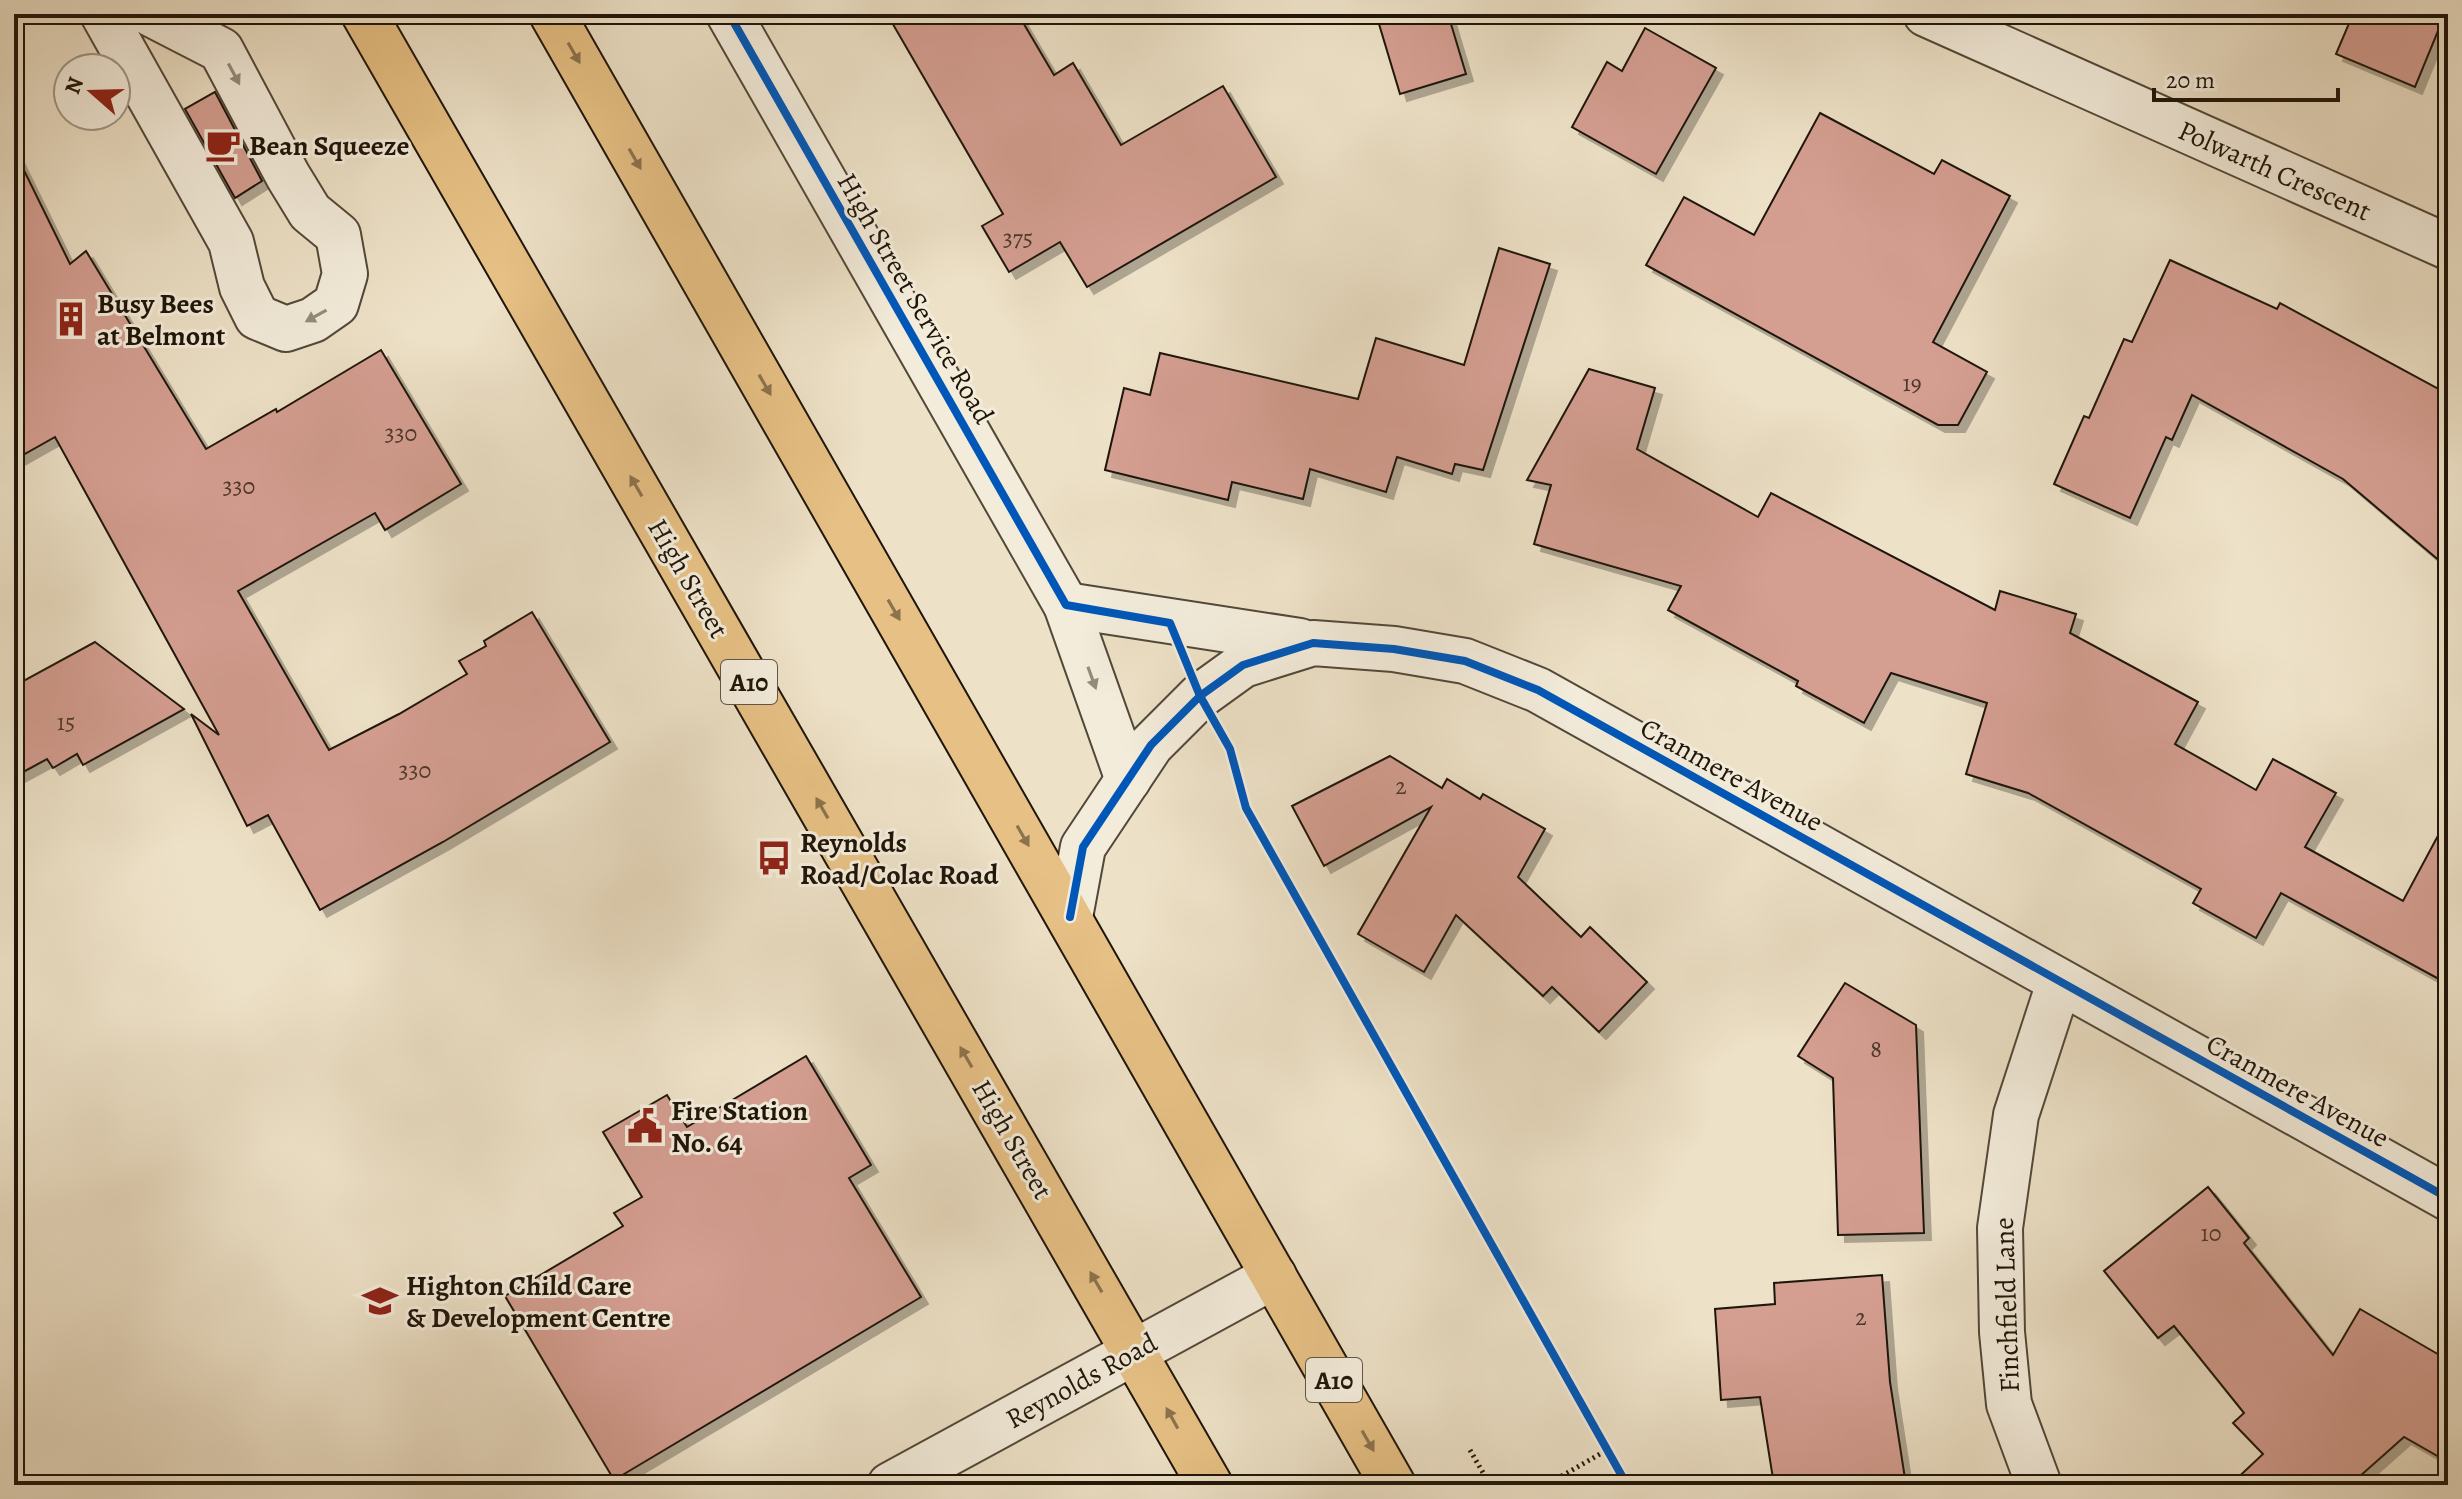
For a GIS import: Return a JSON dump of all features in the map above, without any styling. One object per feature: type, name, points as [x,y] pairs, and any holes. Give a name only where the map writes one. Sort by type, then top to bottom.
[{"type":"highway","name":"High Street","points":[[364,14],[1135,1350]]},
{"type":"highway","name":"A10","points":[[552,14],[1393,1485]]},
{"type":"highway","name":"A10","points":[[1135,1350],[1210,1485]]},
{"type":"street","points":[[103,14],[231,242],[242,287],[257,317],[286,329],[313,320],[336,304],[345,274],[338,235],[310,212],[221,50],[151,14]]},
{"type":"street","name":"High Street Service Road","points":[[729,14],[1066,605],[1128,780]]},
{"type":"street","name":"Polwarth Crescent","points":[[1926,14],[2448,247]]},
{"type":"street","name":"Cranmere Avenue","points":[[1066,605],[1313,643],[1394,649],[1465,661],[1538,690],[2448,1198]]},
{"type":"street","name":"Cranmere Avenue","points":[[1070,917],[1083,847],[1151,745],[1200,696],[1243,665],[1313,643]]},
{"type":"street","name":"Finchfield Lane","points":[[2039,1485],[2009,1404],[2002,1332],[2000,1228],[2016,1115],[2059,983]]},
{"type":"street","name":"Reynolds Road","points":[[890,1485],[1274,1276]]},
{"type":"path","points":[[1470,1450],[1490,1485]]},
{"type":"path","points":[[1546,1485],[1607,1450]]},
{"type":"building","points":[[887,14],[1018,14],[1054,75],[1073,63],[1121,145],[1223,86],[1276,177],[1087,287],[1060,242],[1009,272],[982,226],[1003,214]]},
{"type":"building","points":[[1376,14],[1448,14],[1466,74],[1400,94]]},
{"type":"building","points":[[2353,14],[2445,14],[2415,87],[2336,54]]},
{"type":"building","points":[[1645,28],[1716,68],[1656,174],[1572,127],[1607,62],[1622,71]]},
{"type":"building","name":"Bean Squeeze","points":[[215,92],[262,181],[235,198],[185,109]]},
{"type":"building","points":[[1820,113],[1934,174],[1942,160],[2010,196],[1933,342],[1987,372],[1958,425],[1938,425],[1646,265],[1684,197],[1754,235]]},
{"type":"building","points":[[14,150],[70,264],[86,251],[206,449],[276,409],[277,412],[381,350],[461,484],[385,530],[375,513],[238,591],[329,750],[467,674],[459,661],[486,646],[484,641],[532,612],[610,742],[443,842],[320,910],[268,815],[247,826],[191,714],[219,735],[55,437],[14,460]]},
{"type":"building","points":[[1499,248],[1550,264],[1483,470],[1455,464],[1452,474],[1397,457],[1386,492],[1310,469],[1303,499],[1232,482],[1228,500],[1105,470],[1124,388],[1150,395],[1160,353],[1358,399],[1376,338],[1464,365]]},
{"type":"building","points":[[2170,260],[2277,309],[2280,303],[2448,394],[2448,568],[2343,479],[2192,395],[2172,440],[2166,437],[2130,518],[2054,484],[2084,416],[2089,418],[2124,339],[2132,342]]},
{"type":"building","points":[[1589,369],[1655,388],[1637,449],[1758,517],[1771,493],[1995,610],[2000,591],[2076,614],[2070,633],[2198,702],[2175,744],[2256,790],[2273,759],[2336,793],[2305,847],[2403,901],[2448,817],[2448,984],[2281,893],[2256,938],[2193,903],[2201,889],[2028,793],[1966,774],[1987,703],[1891,673],[1864,723],[1796,686],[1798,681],[1668,610],[1681,586],[1534,544],[1551,485],[1527,480]]},
{"type":"building","points":[[95,642],[184,709],[83,765],[77,754],[53,768],[47,759],[14,777],[14,686]]},
{"type":"building","points":[[1390,756],[1442,788],[1447,779],[1480,799],[1483,794],[1545,829],[1518,877],[1581,937],[1590,927],[1647,982],[1599,1032],[1552,987],[1543,996],[1456,915],[1424,972],[1358,934],[1431,807],[1324,866],[1292,806]]},
{"type":"building","points":[[1845,983],[1916,1025],[1924,1233],[1838,1235],[1833,1078],[1798,1056]]},
{"type":"building","points":[[806,1056],[871,1165],[849,1178],[921,1297],[614,1480],[505,1296],[623,1226],[614,1213],[642,1197],[603,1132],[667,1095],[687,1127]]},
{"type":"building","points":[[2208,1187],[2249,1238],[2244,1243],[2333,1355],[2360,1309],[2448,1360],[2448,1462],[2404,1437],[2350,1485],[2230,1485],[2263,1454],[2233,1423],[2244,1413],[2174,1326],[2158,1338],[2104,1271]]},
{"type":"building","points":[[1882,1275],[1890,1382],[1906,1485],[1774,1485],[1760,1397],[1721,1400],[1715,1309],[1775,1304],[1774,1283]]},
{"type":"cycle path","points":[[729,14],[1066,605],[1170,623],[1200,696],[1230,749],[1246,808],[1627,1485]]},
{"type":"cycle path","points":[[1070,917],[1083,847],[1151,745],[1200,696],[1243,665],[1313,643],[1394,649],[1465,661],[1538,690],[2448,1198]]},
{"type":"place","name":"Bean Squeeze","points":[[223,145]]},
{"type":"place","name":"Busy Bees at Belmont","points":[[71,319]]},
{"type":"place","name":"Reynolds Road/Colac Road","points":[[774,858]]},
{"type":"place","name":"Fire Station No. 64","points":[[645,1126]]},
{"type":"place","name":"Highton Child Care & Development Centre","points":[[380,1301]]}]
